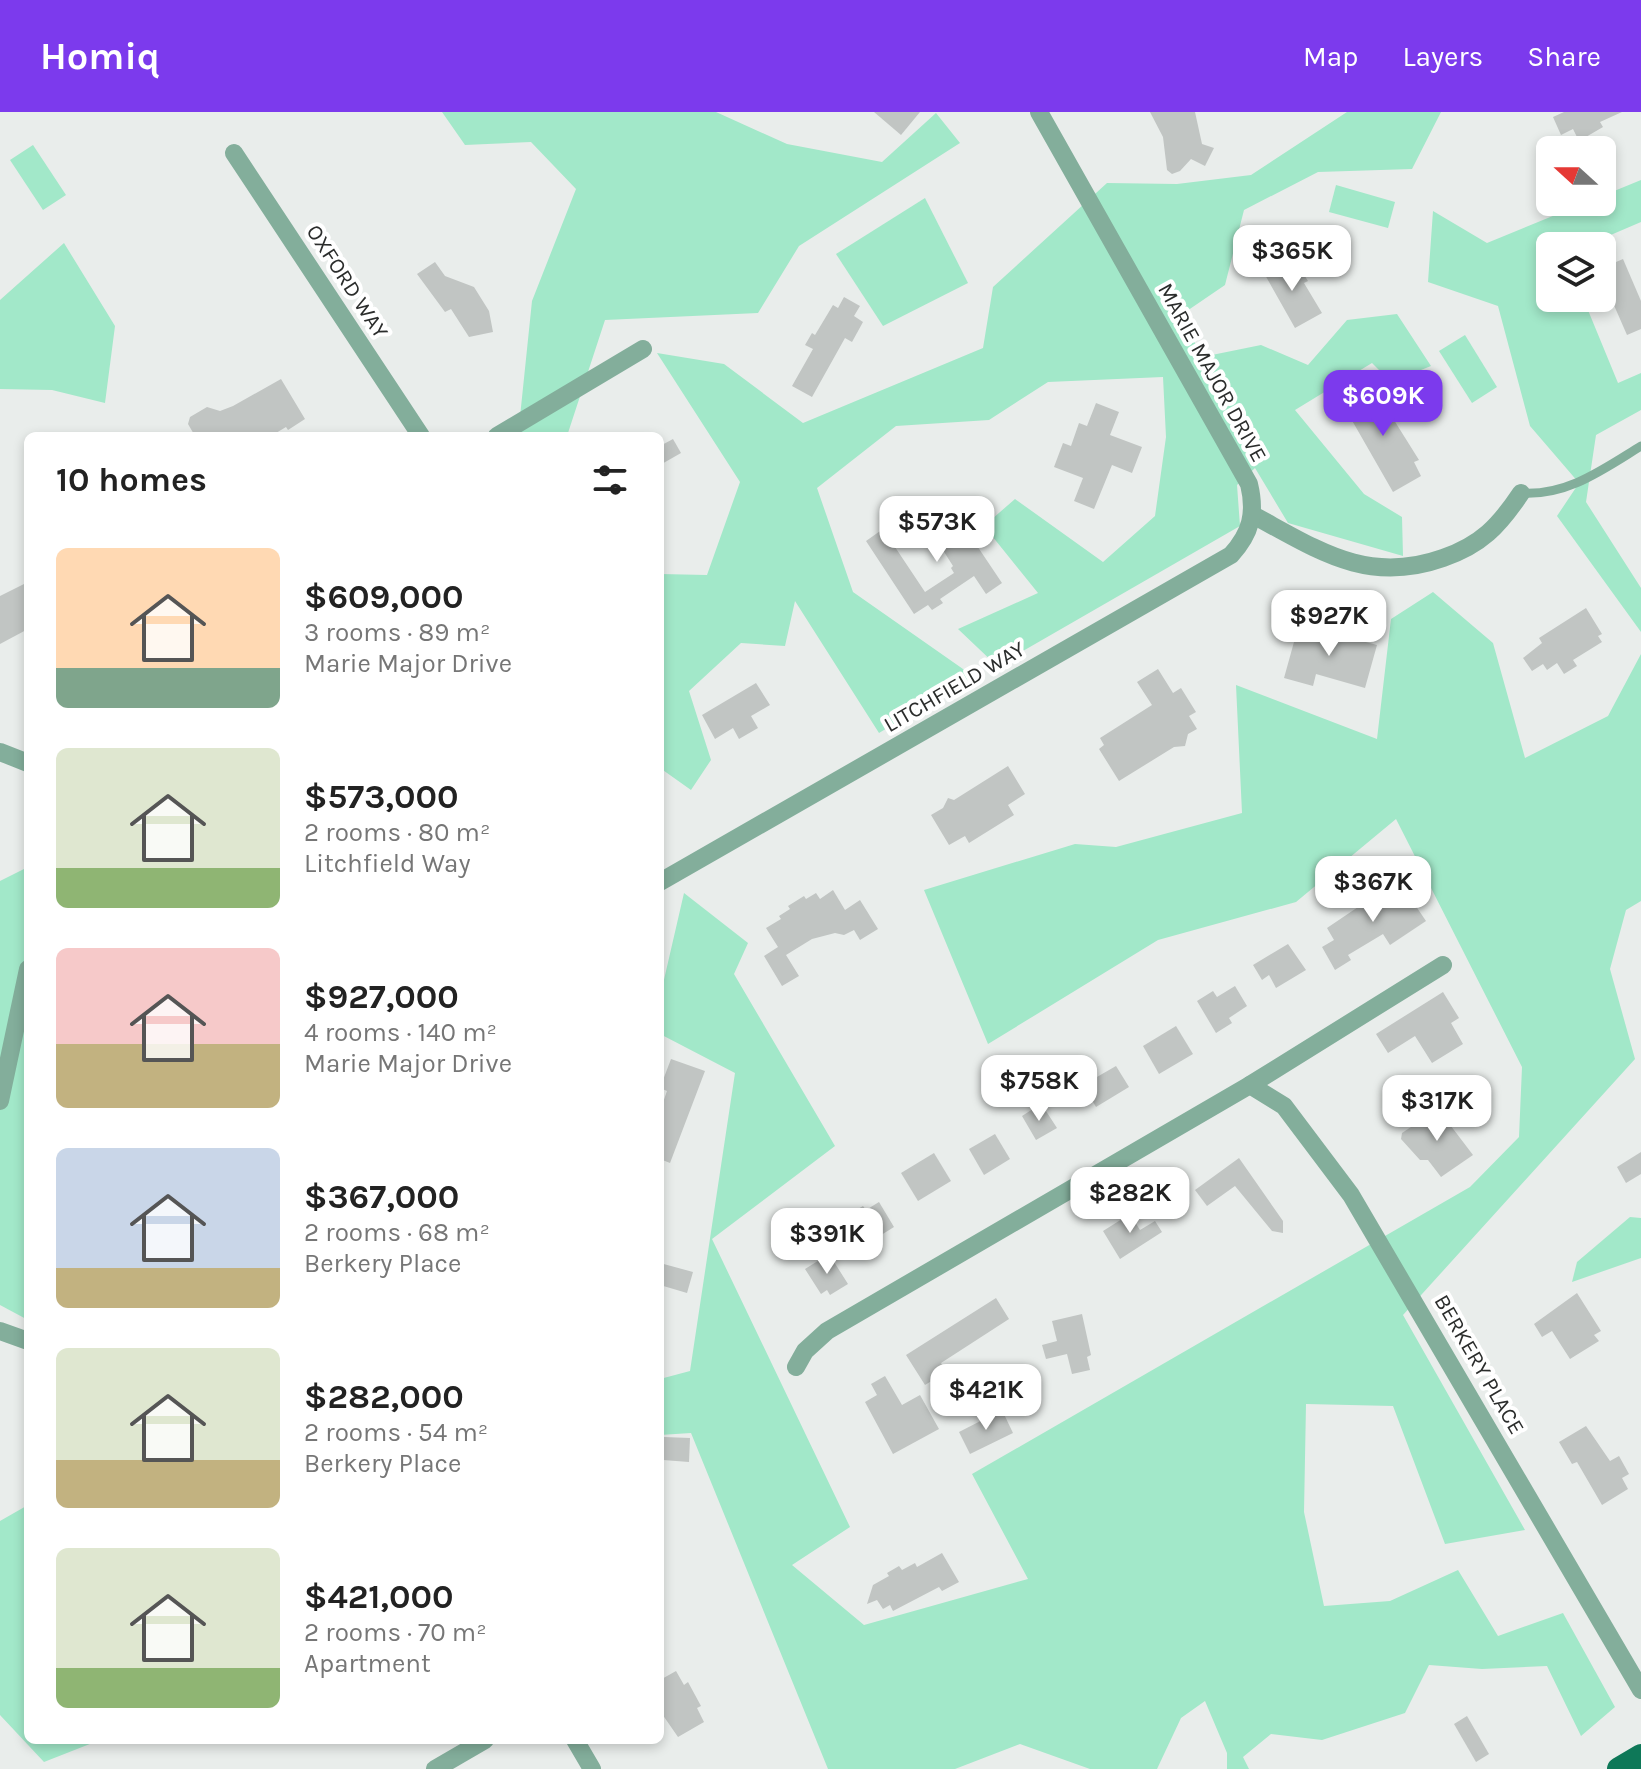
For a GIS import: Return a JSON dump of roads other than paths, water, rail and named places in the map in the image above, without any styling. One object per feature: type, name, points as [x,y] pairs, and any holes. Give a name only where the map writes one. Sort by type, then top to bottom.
[{"type":"main road","points":[[1619,1769],[1641,1756]]},
{"type":"street","name":"MARIE MAJOR DRIVE","points":[[1039,112],[1249,484],[1253,515]]},
{"type":"street","name":"OXFORD WAY","points":[[234,153],[418,432]]},
{"type":"street","points":[[504,432],[643,349]]},
{"type":"street","points":[[1253,515],[1325,553],[1354,564],[1391,569],[1413,567],[1469,549],[1490,535],[1521,493]]},
{"type":"street","name":"LITCHFIELD WAY","points":[[664,880],[1231,555],[1249,530],[1253,515]]},
{"type":"street","points":[[0,752],[24,761]]},
{"type":"street","points":[[796,1367],[805,1351],[827,1331],[1250,1085],[1443,965]]},
{"type":"street","points":[[0,1101],[24,988]]},
{"type":"street","name":"BERKERY PLACE","points":[[1250,1085],[1284,1106],[1351,1195],[1641,1690]]},
{"type":"street","points":[[0,1331],[24,1340]]},
{"type":"street","points":[[435,1769],[478,1744]]},
{"type":"street","points":[[577,1744],[592,1769]]},
{"type":"lane","points":[[1521,493],[1545,495],[1565,489],[1641,446]]}]
